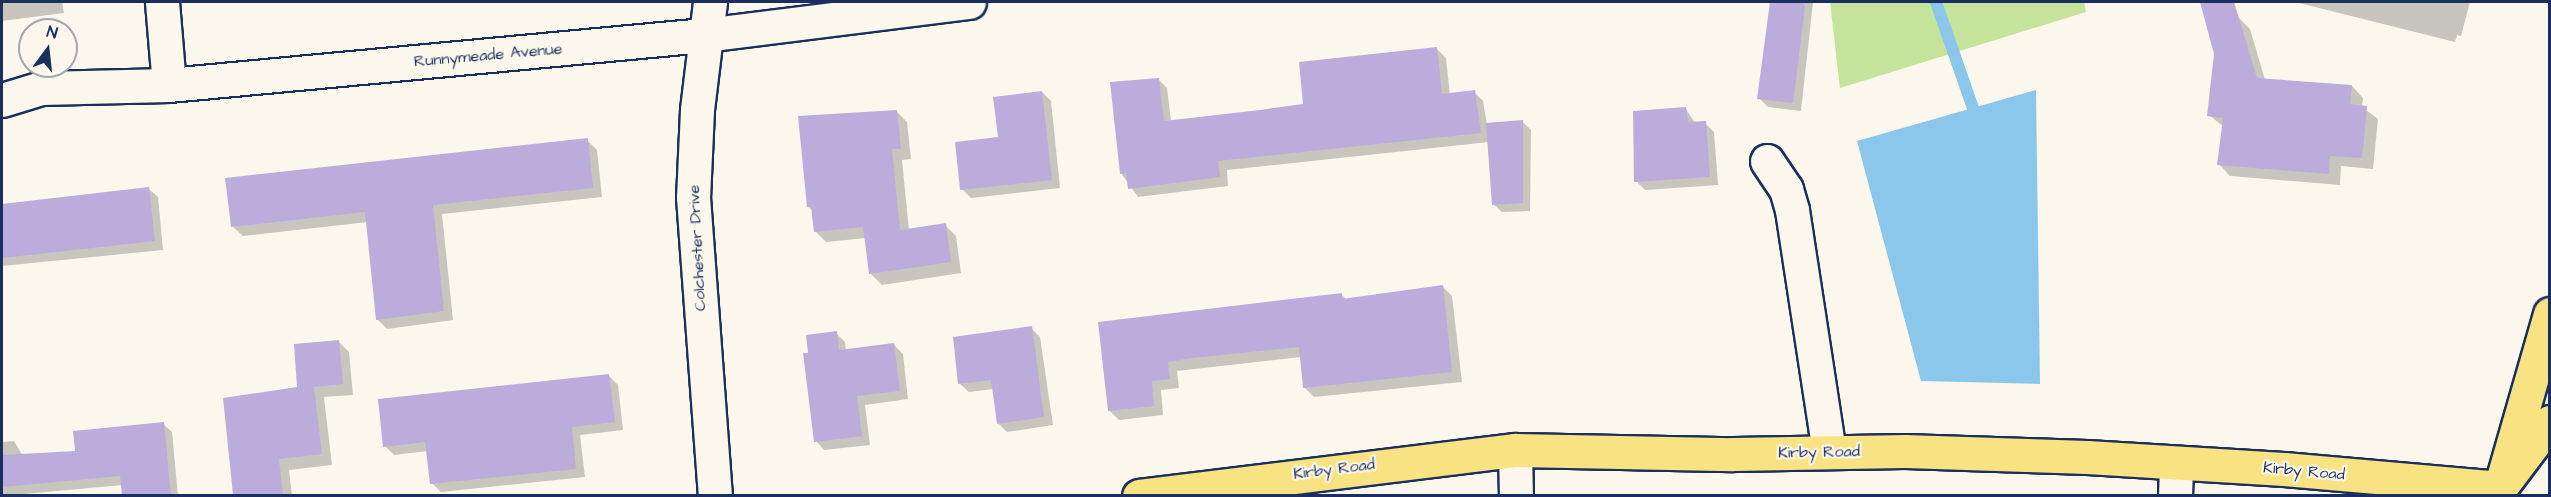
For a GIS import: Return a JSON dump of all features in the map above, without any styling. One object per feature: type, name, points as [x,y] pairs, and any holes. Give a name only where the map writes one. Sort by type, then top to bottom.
[{"type":"main road","points":[[2499,492],[2550,314]]},
{"type":"main road","points":[[2499,492],[2550,423]]},
{"type":"main road","name":"Kirby Road","points":[[1139,495],[1289,485],[1515,450],[1733,454],[1829,451],[2176,463],[2499,492]]},
{"type":"street","points":[[162,2],[169,86]]},
{"type":"street","name":"Colchester Drive","points":[[710,2],[704,35],[693,197],[715,495]]},
{"type":"street","name":"Runnymeade Avenue","points":[[4,100],[40,88],[169,86],[704,35],[969,2]]},
{"type":"street","points":[[1767,161],[1786,189],[1792,210],[1829,451]]},
{"type":"street","points":[[1515,450],[1516,495]]},
{"type":"street","points":[[2175,495],[2176,463]]},
{"type":"green space","points":[[1830,2],[2084,2],[2086,12],[1840,88]]},
{"type":"water","points":[[2036,90],[2040,384],[1921,381],[1857,141]]},
{"type":"building","points":[[1770,2],[1802,2],[1805,6],[1793,103],[1757,99]]},
{"type":"building","points":[[2200,2],[2234,2],[2257,78],[2352,85],[2350,104],[2367,106],[2362,158],[2330,156],[2329,174],[2217,165],[2223,118],[2207,116],[2214,54]]},
{"type":"building","points":[[1437,47],[1442,94],[1475,90],[1481,133],[1218,161],[1220,177],[1128,189],[1126,173],[1120,174],[1110,82],[1159,78],[1164,121],[1303,104],[1299,62]]},
{"type":"building","points":[[1042,91],[1052,180],[960,190],[955,142],[998,137],[993,97]]},
{"type":"building","points":[[1686,107],[1688,122],[1706,121],[1710,177],[1634,182],[1633,111]]},
{"type":"building","points":[[897,110],[901,149],[892,149],[900,230],[946,223],[951,262],[869,274],[863,227],[814,232],[811,207],[807,207],[798,116]]},
{"type":"building","points":[[1523,120],[1523,203],[1492,205],[1486,123]]},
{"type":"building","points":[[588,138],[593,188],[433,205],[444,311],[376,320],[365,212],[231,227],[225,178]]},
{"type":"building","points":[[149,187],[155,241],[2,258],[2,204]]},
{"type":"building","points":[[1443,285],[1452,372],[1303,388],[1299,347],[1192,358],[1168,362],[1170,379],[1152,381],[1154,406],[1108,411],[1098,322],[1342,293],[1342,299]]},
{"type":"building","points":[[1032,326],[1044,417],[997,424],[991,380],[958,384],[953,337]]},
{"type":"building","points":[[837,331],[839,350],[894,343],[900,391],[857,396],[862,436],[814,442],[803,353],[808,353],[806,335]]},
{"type":"building","points":[[339,340],[343,384],[314,387],[322,454],[279,459],[283,495],[233,495],[223,398],[297,387],[294,344]]},
{"type":"building","points":[[609,374],[615,422],[572,427],[576,469],[430,484],[425,442],[383,447],[378,399]]},
{"type":"building","points":[[164,422],[171,495],[122,495],[120,476],[2,487],[2,455],[75,451],[73,431]]},
{"type":"waterway","points":[[1936,2],[1973,108]]}]
